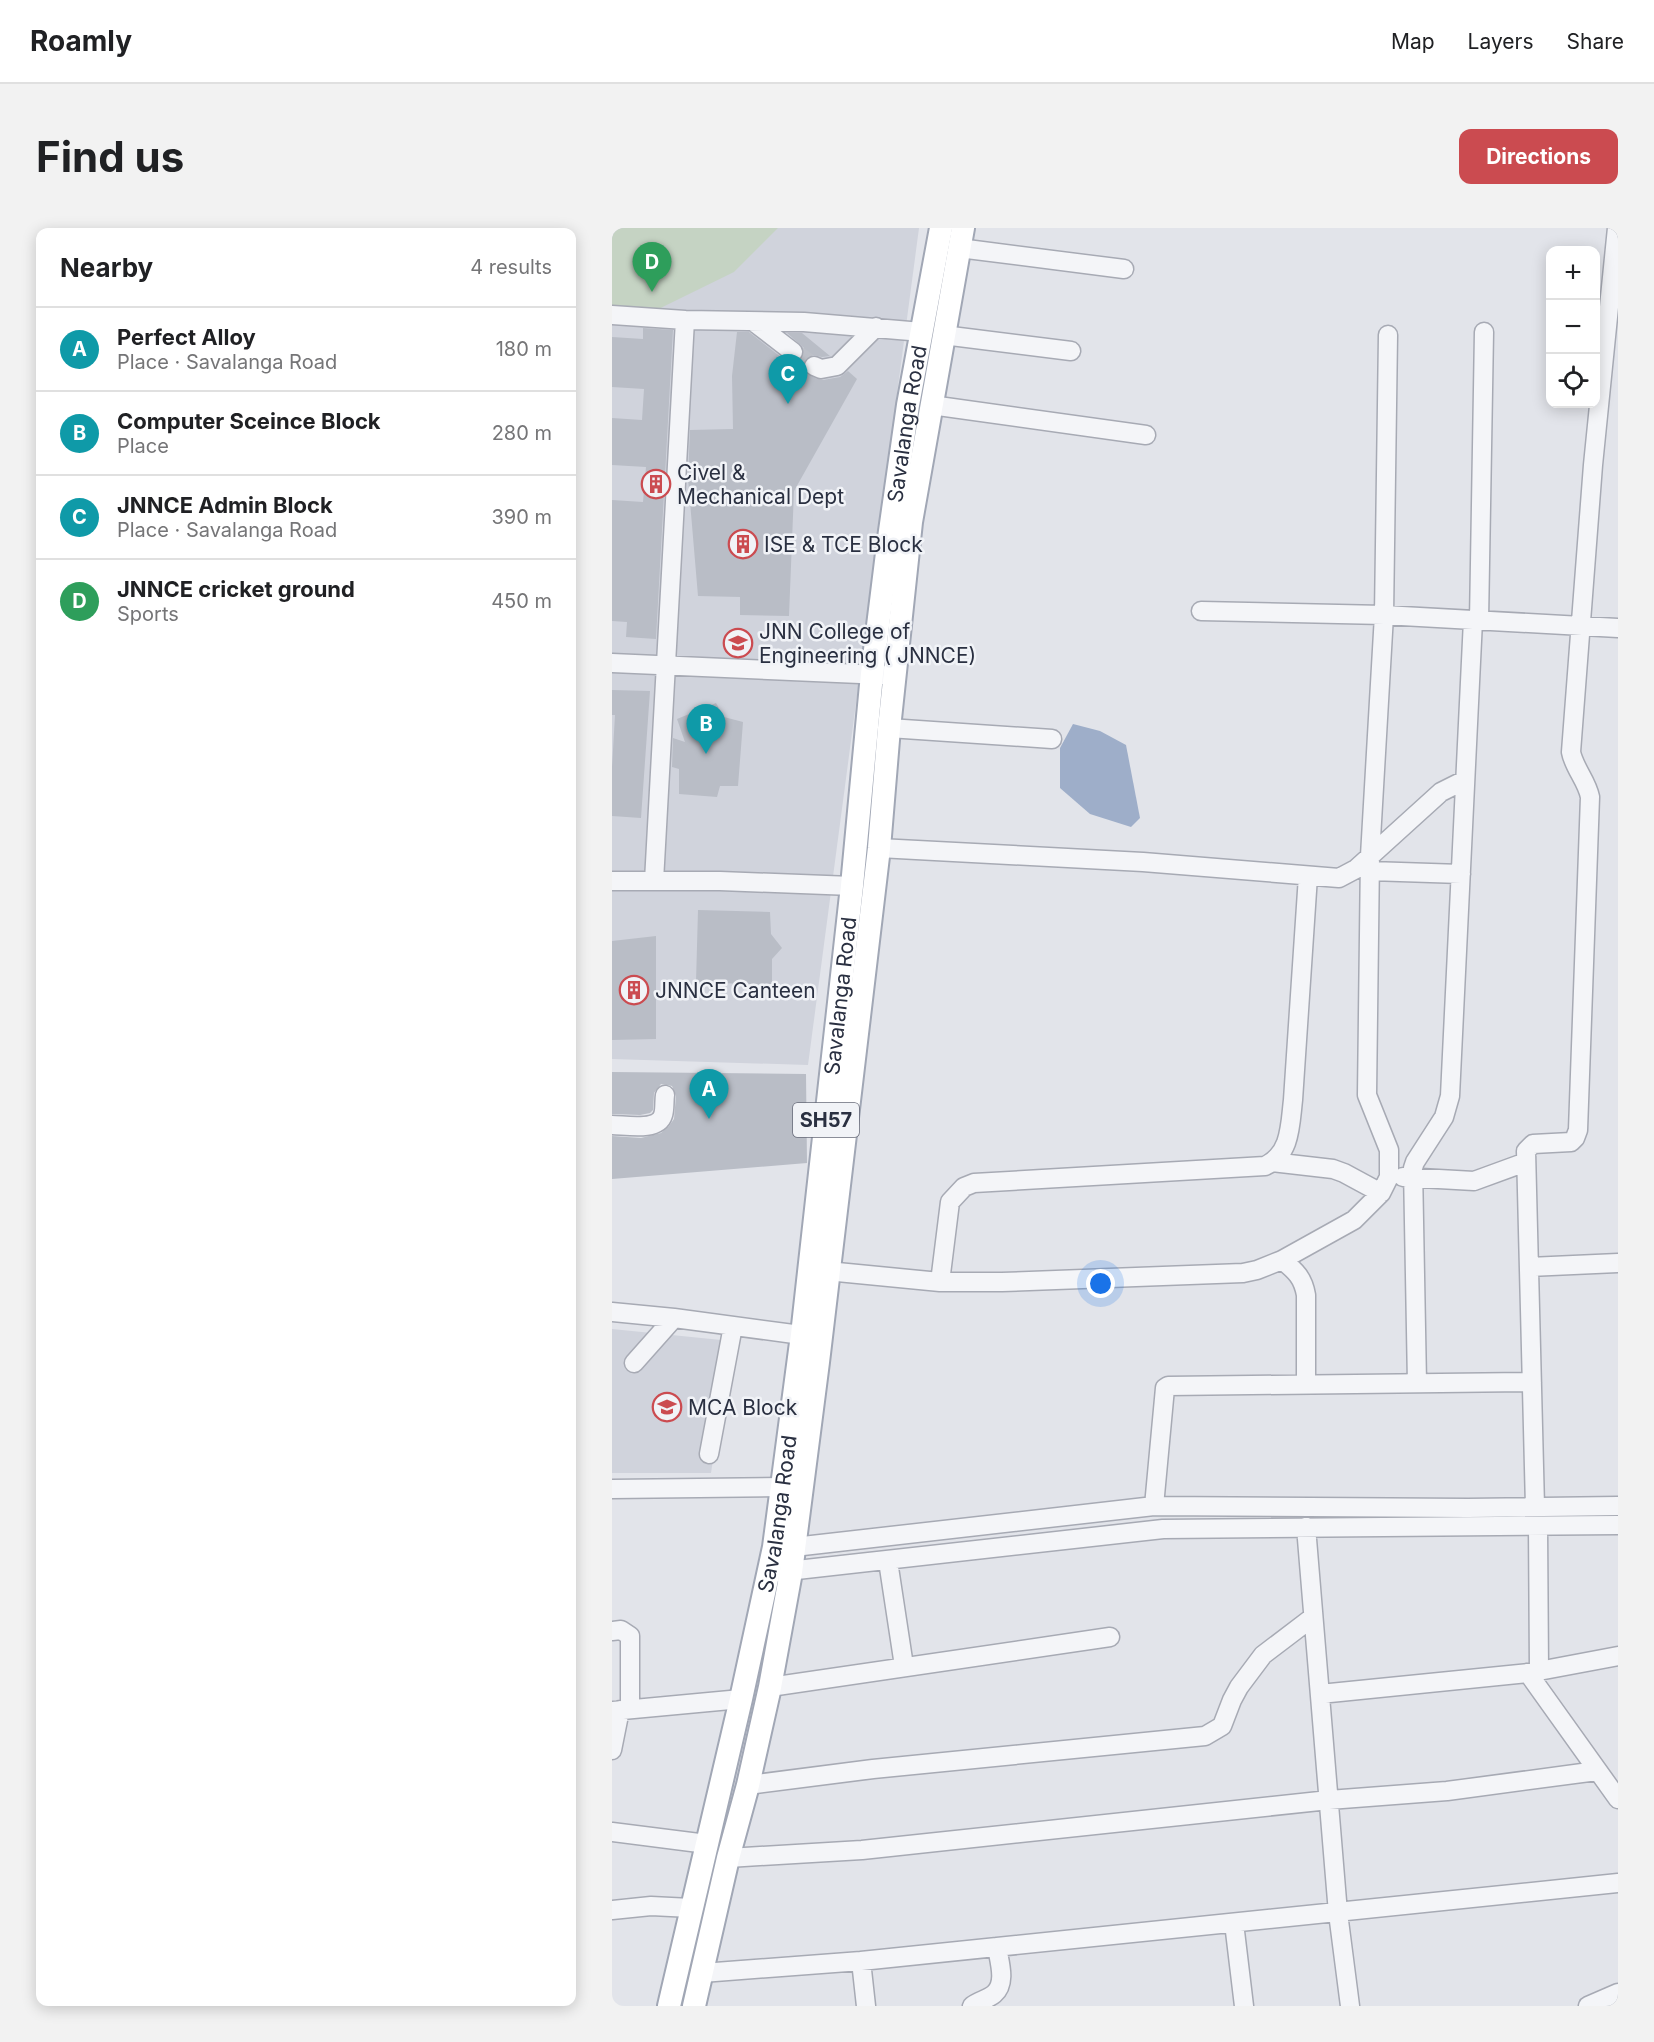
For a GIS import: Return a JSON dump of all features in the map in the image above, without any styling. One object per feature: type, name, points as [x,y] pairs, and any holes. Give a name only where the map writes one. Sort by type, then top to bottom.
[{"type":"main road","name":"Savalanga Road","points":[[784,1547],[782,1487],[811,1336],[827,1271],[879,848],[911,522],[931,405],[932,334],[942,228]]},
{"type":"main road","name":"Savalanga Road","points":[[669,2006],[741,1699],[779,1572],[784,1547],[811,1336],[872,674],[908,405],[961,238]]},
{"type":"main road","name":"Savalanga Road","points":[[694,2006],[770,1687],[779,1572]]},
{"type":"street","points":[[1535,1507],[1526,1151],[1533,1144],[1571,1142],[1578,1130],[1590,797],[1571,752],[1593,465],[1614,300],[1617,228]]},
{"type":"street","points":[[961,238],[1124,269]]},
{"type":"street","points":[[612,315],[876,327],[1071,351]]},
{"type":"street","points":[[654,881],[685,320]]},
{"type":"street","points":[[754,322],[793,352]]},
{"type":"street","points":[[814,366],[821,369],[837,366],[876,327]]},
{"type":"street","points":[[1417,1383],[1412,1177],[1415,1162],[1443,1117],[1450,1096],[1465,780],[1476,621],[1484,332]]},
{"type":"street","points":[[1385,1185],[1389,1150],[1367,1095],[1370,864],[1384,615],[1388,335]]},
{"type":"street","points":[[931,405],[1146,435]]},
{"type":"street","points":[[1201,611],[1384,615],[1618,628]]},
{"type":"street","points":[[612,663],[872,674],[894,677]]},
{"type":"street","points":[[889,728],[1052,739]]},
{"type":"street","points":[[879,848],[1143,862],[1339,878],[1370,864],[1441,792],[1465,780]]},
{"type":"street","points":[[1370,864],[1461,874]]},
{"type":"street","points":[[940,1282],[950,1202],[964,1187],[974,1183],[1265,1166],[1279,1157],[1285,1146],[1293,1100],[1308,876]]},
{"type":"street","points":[[612,881],[720,881],[852,886]]},
{"type":"street","points":[[612,1125],[650,1126],[657,1123],[663,1117],[665,1095]]},
{"type":"street","points":[[1272,1162],[1333,1169],[1385,1185]]},
{"type":"street","points":[[827,1271],[940,1282],[1002,1282],[1243,1273],[1282,1260],[1354,1220],[1385,1185],[1412,1177],[1474,1181],[1526,1162]]},
{"type":"street","points":[[1282,1260],[1299,1274],[1304,1284],[1306,1384]]},
{"type":"street","points":[[1529,1267],[1618,1263]]},
{"type":"street","points":[[612,1312],[811,1336]]},
{"type":"street","points":[[634,1363],[674,1318]]},
{"type":"street","points":[[709,1454],[733,1326]]},
{"type":"street","points":[[1154,1506],[1168,1386],[1532,1382]]},
{"type":"street","points":[[612,1489],[782,1487]]},
{"type":"street","points":[[784,1547],[1154,1506],[1618,1506]]},
{"type":"street","points":[[779,1572],[1163,1529],[1618,1525]]},
{"type":"street","points":[[1538,1526],[1534,1672],[1618,1799]]},
{"type":"street","points":[[1306,1527],[1338,1913],[1350,2006]]},
{"type":"street","points":[[888,1561],[904,1666]]},
{"type":"street","points":[[748,1785],[873,1769],[1205,1736],[1222,1726],[1239,1687],[1263,1655],[1312,1617]]},
{"type":"street","points":[[612,1631],[621,1630],[630,1636],[621,1710],[612,1750]]},
{"type":"street","points":[[770,1687],[1110,1637]]},
{"type":"street","points":[[1320,1694],[1534,1672],[1616,1660]]},
{"type":"street","points":[[621,1710],[741,1699]]},
{"type":"street","points":[[728,1858],[862,1850],[1329,1800],[1447,1791],[1598,1771]]},
{"type":"street","points":[[612,1832],[707,1844]]},
{"type":"street","points":[[702,1973],[861,1961],[1618,1883]]},
{"type":"street","points":[[612,1910],[651,1906],[691,1908]]},
{"type":"street","points":[[1234,1923],[1244,2006]]},
{"type":"street","points":[[972,2006],[993,1995],[999,1989],[1001,1981],[997,1947]]},
{"type":"street","points":[[861,1961],[866,2006]]},
{"type":"street","points":[[1588,2006],[1618,1993]]},
{"type":"shaded area","name":"JNN College of Engineering ( JNNCE)","points":[[612,228],[919,228],[808,1065],[612,1059]]},
{"type":"shaded area","name":"MCA Block","points":[[612,1329],[731,1341],[711,1473],[612,1473]]},
{"type":"green space","points":[[612,228],[778,228],[734,272],[630,323],[612,313]]},
{"type":"water","points":[[1073,724],[1100,731],[1126,745],[1140,818],[1131,827],[1090,814],[1060,788],[1060,748]]},
{"type":"building","name":"Civel & Mechanical Dept","points":[[643,328],[673,330],[656,639],[626,637],[627,622],[612,621],[612,500],[643,502],[646,467],[612,465],[612,418],[642,420],[644,389],[612,387],[612,337],[643,339]]},
{"type":"building","points":[[737,332],[749,332],[786,361],[792,363],[802,358],[804,348],[787,333],[802,333],[830,356],[808,357],[804,361],[805,373],[823,380],[840,377],[848,371],[857,379],[794,491],[789,616],[740,615],[740,597],[698,596],[688,478],[690,430],[733,429],[732,376]]},
{"type":"building","points":[[612,690],[650,691],[641,818],[612,816],[615,715],[612,715]]},
{"type":"building","points":[[716,703],[724,717],[743,722],[738,786],[720,786],[717,797],[679,794],[679,769],[672,767],[673,738],[685,742],[677,719]]},
{"type":"building","points":[[698,910],[770,912],[771,934],[782,948],[772,959],[772,985],[696,982]]},
{"type":"building","name":"JNNCE Canteen","points":[[656,936],[656,1039],[612,1040],[612,941]]},
{"type":"building","points":[[612,1072],[806,1074],[807,1163],[612,1179],[612,1136],[641,1138],[661,1133],[674,1119],[676,1096],[672,1086],[661,1084],[654,1093],[653,1110],[650,1113],[612,1114]]},
{"type":"tunnel","points":[[793,352],[814,366]]},
{"type":"place","name":"JNNCE cricket ground","points":[[652,292]]},
{"type":"place","name":"JNNCE Admin Block","points":[[788,404]]},
{"type":"place","name":"Civel & Mechanical Dept","points":[[656,484]]},
{"type":"place","name":"ISE & TCE Block","points":[[743,544]]},
{"type":"place","name":"JNN College of Engineering ( JNNCE)","points":[[738,643]]},
{"type":"place","name":"Computer Sceince Block","points":[[706,754]]},
{"type":"place","name":"JNNCE Canteen","points":[[634,990]]},
{"type":"place","name":"Perfect Alloy","points":[[709,1119]]},
{"type":"place","name":"MCA Block","points":[[667,1407]]}]
